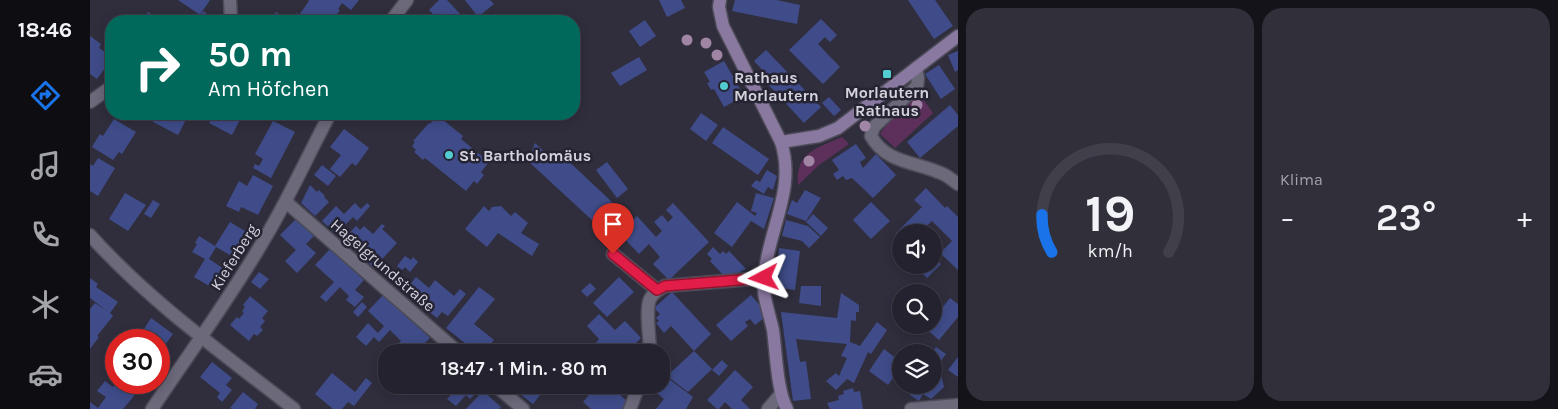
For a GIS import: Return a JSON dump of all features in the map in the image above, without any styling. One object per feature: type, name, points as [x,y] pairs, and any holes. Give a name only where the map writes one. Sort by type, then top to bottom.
[{"type":"street","points":[[230,0],[231,15]]},
{"type":"street","points":[[396,15],[407,0]]},
{"type":"street","points":[[720,0],[719,8],[723,26],[781,142],[785,154],[787,170],[784,196],[768,254],[764,292],[773,331],[781,394],[787,409]]},
{"type":"street","points":[[781,142],[819,136],[838,128],[958,36]]},
{"type":"street","points":[[916,68],[917,86],[874,127],[870,136],[887,154],[940,172],[958,184]]},
{"type":"street","points":[[90,102],[105,92]]},
{"type":"street","name":"Kieferberg","points":[[152,409],[202,337],[265,239],[286,202],[326,120]]},
{"type":"street","name":"Hagelgrundstraße","points":[[286,202],[449,344]]},
{"type":"street","points":[[90,235],[142,288],[294,409]]},
{"type":"street","points":[[613,254],[657,290]]},
{"type":"street","points":[[650,344],[648,307],[650,298],[657,290],[665,286],[764,278]]},
{"type":"street","points":[[506,394],[523,409]]},
{"type":"street","points":[[630,409],[636,394]]},
{"type":"street","points":[[768,409],[781,394]]},
{"type":"street","points":[[911,409],[958,405]]},
{"type":"shaded area","points":[[918,92],[933,113],[895,148],[880,134],[891,119]]},
{"type":"shaded area","points":[[842,137],[849,144],[819,165],[798,185],[798,171],[805,157],[816,148]]},
{"type":"building","points":[[178,0],[210,0],[200,15]]},
{"type":"building","points":[[359,0],[351,10],[342,3],[336,15],[299,15],[309,1]]},
{"type":"building","points":[[439,0],[447,0],[461,15],[434,15],[429,10]]},
{"type":"building","points":[[465,0],[490,0],[494,4],[480,15],[476,15]]},
{"type":"building","points":[[659,0],[681,0],[685,8],[667,17]]},
{"type":"building","points":[[735,0],[777,0],[800,5],[797,24],[732,11]]},
{"type":"building","points":[[908,0],[935,0],[953,26],[934,39]]},
{"type":"building","points":[[821,19],[837,35],[830,42],[825,37],[818,44],[840,67],[823,84],[789,50]]},
{"type":"building","points":[[645,20],[656,36],[640,47],[629,31]]},
{"type":"building","points":[[90,36],[101,44],[99,48],[105,52],[105,68],[97,79],[90,74]]},
{"type":"building","points":[[766,50],[821,107],[804,123],[765,81],[769,77],[754,61]]},
{"type":"building","points":[[958,51],[958,70],[955,72],[948,55]]},
{"type":"building","points":[[639,57],[647,70],[620,86],[611,73]]},
{"type":"building","name":"Rathaus Morlautern","points":[[724,61],[744,96],[724,107],[714,89],[711,90],[707,83],[710,82],[704,72]]},
{"type":"building","points":[[939,65],[955,89],[941,99],[925,74]]},
{"type":"building","points":[[829,97],[841,110],[834,116],[822,103]]},
{"type":"building","points":[[950,105],[958,115],[958,126],[920,158],[907,142]]},
{"type":"building","points":[[701,113],[718,125],[706,141],[690,129]]},
{"type":"building","points":[[113,120],[136,132],[122,154],[119,152],[113,160],[92,147],[100,134],[103,136]]},
{"type":"building","points":[[154,120],[186,120],[178,135],[153,122]]},
{"type":"building","points":[[211,120],[240,120],[232,135],[209,123]]},
{"type":"building","name":"St. Bartholomäus","points":[[433,120],[443,120],[463,136],[461,139],[489,162],[481,172],[484,175],[477,184],[474,181],[466,191],[425,158],[423,160],[414,152],[416,150],[412,146],[415,142],[413,141]]},
{"type":"building","points":[[273,121],[295,132],[271,178],[253,168],[255,164],[259,166],[263,159],[255,154]]},
{"type":"building","points":[[723,127],[769,159],[758,175],[712,143]]},
{"type":"building","points":[[344,129],[369,148],[356,166],[352,163],[340,177],[330,169],[341,155],[330,147]]},
{"type":"building","points":[[535,143],[556,163],[563,156],[612,202],[594,222],[528,161]]},
{"type":"building","points":[[856,144],[866,158],[860,162],[863,168],[876,154],[896,175],[873,198],[852,178],[846,180],[843,176],[837,180],[833,174],[839,170],[832,160]]},
{"type":"building","points":[[98,158],[115,168],[98,196],[90,191],[90,164],[93,166]]},
{"type":"building","points":[[607,162],[628,189],[617,198],[596,170]]},
{"type":"building","points":[[322,165],[336,176],[328,186],[314,175]]},
{"type":"building","points":[[767,170],[777,176],[773,190],[768,187],[764,194],[751,186],[756,180],[760,182]]},
{"type":"building","points":[[253,175],[273,186],[258,215],[241,207],[239,212],[226,206],[239,181],[247,186]]},
{"type":"building","points":[[310,185],[317,192],[319,190],[329,202],[315,216],[301,203]]},
{"type":"building","points":[[926,188],[945,208],[947,206],[958,217],[958,270],[942,255],[942,251],[952,241],[942,231],[942,224],[935,224],[932,221],[929,224],[905,224],[922,207],[914,200]]},
{"type":"building","points":[[805,190],[821,198],[806,221],[787,214],[792,200],[797,203]]},
{"type":"building","points":[[125,193],[146,205],[128,231],[109,219]]},
{"type":"building","points":[[756,193],[774,198],[764,229],[751,221],[732,247],[714,233],[737,202],[755,216],[757,213],[751,211]]},
{"type":"building","points":[[153,200],[160,204],[151,218],[144,214]]},
{"type":"building","points":[[871,202],[890,221],[871,239],[853,220]]},
{"type":"building","points":[[355,203],[361,209],[367,203],[370,206],[357,221],[353,217],[336,234],[322,221],[336,206],[344,214]]},
{"type":"building","points":[[673,203],[709,242],[669,280],[653,264],[660,257],[649,244],[639,254],[619,233],[637,216],[656,237],[662,231],[654,222],[662,215],[668,222],[673,217],[666,210]]},
{"type":"building","points":[[484,206],[489,211],[492,207],[501,206],[511,216],[515,212],[528,223],[521,233],[539,244],[532,256],[498,233],[487,247],[465,229]]},
{"type":"building","points":[[813,214],[828,228],[821,236],[806,222]]},
{"type":"building","points":[[296,219],[314,236],[306,244],[316,253],[297,273],[285,261],[296,250],[280,235]]},
{"type":"building","points":[[786,220],[808,226],[820,237],[809,248],[802,241],[782,236]]},
{"type":"building","points":[[230,222],[250,234],[235,258],[216,247],[209,259],[227,271],[216,290],[194,277],[205,259],[192,252],[199,236],[215,246]]},
{"type":"building","points":[[382,224],[385,226],[382,229],[397,243],[374,268],[343,240],[356,226],[360,230],[364,226],[373,234]]},
{"type":"building","points":[[713,247],[720,254],[723,251],[726,254],[729,251],[746,269],[724,276],[710,261],[712,259],[707,254]]},
{"type":"building","points":[[779,248],[800,251],[795,290],[775,287]]},
{"type":"building","points":[[330,249],[364,280],[355,290],[364,297],[355,307],[346,300],[349,296],[340,287],[326,302],[320,297],[334,282],[315,265]]},
{"type":"building","points":[[405,256],[411,260],[413,257],[418,262],[410,272],[405,267],[402,270],[397,266]]},
{"type":"building","points":[[259,272],[269,279],[260,289],[251,282]]},
{"type":"building","points":[[923,274],[931,274],[927,278]]},
{"type":"building","points":[[416,277],[429,288],[435,280],[454,296],[460,289],[466,294],[448,316],[442,312],[437,318],[404,292]]},
{"type":"building","points":[[619,277],[634,292],[607,317],[593,303]]},
{"type":"building","points":[[90,278],[98,284],[96,287],[118,302],[110,313],[113,316],[97,336],[99,337],[90,349],[90,309],[95,303],[106,310],[90,298]]},
{"type":"building","points":[[590,283],[596,289],[587,297],[581,291]]},
{"type":"building","points":[[801,286],[821,286],[821,306],[799,303]]},
{"type":"building","points":[[479,287],[495,299],[474,324],[494,340],[491,344],[466,344],[446,328]]},
{"type":"building","points":[[672,292],[711,334],[694,351],[671,326],[664,333],[656,323],[659,321],[656,318],[660,314],[654,308]]},
{"type":"building","points":[[841,293],[859,305],[859,312],[856,312],[856,321],[851,320],[850,342],[860,346],[877,322],[887,330],[871,354],[868,352],[854,383],[847,379],[836,390],[826,381],[836,373],[839,376],[847,358],[841,356],[847,344],[796,339],[800,362],[806,361],[811,399],[793,401],[781,312],[837,318]]},
{"type":"building","points":[[383,295],[430,338],[424,344],[398,344],[401,341],[390,330],[379,342],[374,337],[366,346],[356,337],[368,323],[378,333],[384,326],[368,311]]},
{"type":"building","points":[[751,295],[762,308],[764,318],[755,325],[750,319],[745,322],[748,326],[731,341],[716,325]]},
{"type":"building","points":[[250,296],[268,311],[262,318],[265,321],[260,327],[263,330],[257,336],[254,334],[249,341],[230,325],[237,317],[239,319],[244,313],[242,311],[245,307],[243,305]]},
{"type":"building","points":[[950,298],[958,304],[958,317],[939,340],[932,334],[942,334],[942,308]]},
{"type":"building","points":[[362,302],[367,307],[358,317],[353,312]]},
{"type":"building","points":[[599,314],[615,330],[625,321],[641,338],[635,344],[595,344],[599,339],[587,326]]},
{"type":"building","points":[[151,318],[166,329],[144,329]]},
{"type":"building","points":[[884,349],[892,355],[892,379],[888,385],[869,371]]},
{"type":"building","points":[[694,351],[712,369],[688,392],[670,378],[670,373]]},
{"type":"building","points":[[942,351],[946,354],[942,360]]},
{"type":"building","points":[[958,357],[958,377],[948,370]]},
{"type":"building","points":[[722,360],[728,366],[719,376],[712,370]]},
{"type":"building","points":[[212,362],[232,378],[226,385],[232,390],[222,402],[217,397],[220,393],[200,377]]},
{"type":"building","points":[[735,370],[753,387],[741,400],[750,409],[732,409],[725,402],[717,409],[707,400]]},
{"type":"building","points":[[332,373],[355,392],[366,378],[372,383],[354,406],[348,402],[342,409],[333,409],[315,394]]},
{"type":"building","points":[[670,380],[693,397],[686,409],[656,409],[664,399],[658,394],[670,394]]},
{"type":"building","points":[[105,381],[105,394],[136,394],[123,409],[90,409],[90,402],[98,408],[106,397],[97,391]]},
{"type":"building","points":[[853,388],[854,392],[860,391],[863,409],[830,409],[827,403],[839,400],[838,396],[844,394],[843,391]]},
{"type":"building","points":[[243,392],[258,404],[255,409],[230,408]]},
{"type":"building","points":[[452,394],[475,394],[470,399],[466,395],[456,406],[447,399]]},
{"type":"building","points":[[480,394],[486,394],[501,407],[499,409],[466,409]]},
{"type":"building","points":[[520,394],[541,394],[533,404]]},
{"type":"building","points":[[588,394],[619,394],[628,402],[624,409],[591,409],[583,402],[589,395]]},
{"type":"building","points":[[910,394],[923,394],[919,401]]},
{"type":"building","points":[[923,394],[936,394],[931,399]]},
{"type":"place","name":"Morlautern Rathaus","points":[[887,74]]},
{"type":"place","name":"Rathaus Morlautern","points":[[724,86]]},
{"type":"place","name":"St. Bartholomäus","points":[[449,155]]},
{"type":"route","points":[[613,254],[657,290],[665,286],[764,278]]}]
